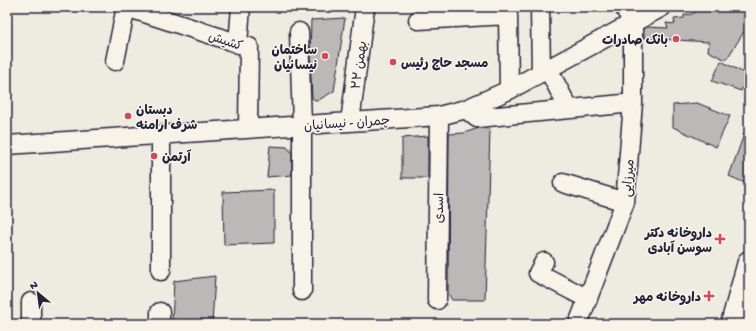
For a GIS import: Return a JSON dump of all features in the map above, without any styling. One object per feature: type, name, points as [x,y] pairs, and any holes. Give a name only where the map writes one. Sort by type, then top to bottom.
[{"type":"main road","points":[[732,324],[748,273]]},
{"type":"street","name":"کشیش","points":[[126,7],[249,47],[248,129]]},
{"type":"street","points":[[115,61],[126,7]]},
{"type":"street","points":[[238,44],[241,7]]},
{"type":"street","name":"۲۲ بهمن","points":[[350,122],[366,7]]},
{"type":"street","points":[[540,7],[544,71],[569,109]]},
{"type":"street","points":[[624,7],[633,23]]},
{"type":"street","name":"چمران - نیسانیان","points":[[7,146],[439,116],[466,109],[509,90],[662,7]]},
{"type":"street","points":[[418,20],[458,12],[508,15],[509,90]]},
{"type":"street","name":"میرزایی","points":[[578,324],[625,202],[634,103],[633,23]]},
{"type":"street","points":[[299,32],[302,125],[302,292]]},
{"type":"street","points":[[466,109],[478,118],[634,103]]},
{"type":"street","name":"اسدی","points":[[437,300],[436,158],[439,116]]},
{"type":"street","points":[[161,135],[161,271]]},
{"type":"street","points":[[563,183],[625,202]]},
{"type":"street","points":[[544,262],[538,274],[588,299]]},
{"type":"street","points":[[31,302],[31,324]]},
{"type":"building","points":[[704,7],[749,7],[749,24],[726,60],[708,51],[709,42],[644,38],[644,29],[646,27],[668,28],[666,23],[675,24],[674,19],[684,18],[684,15],[692,14]]},
{"type":"building","name":"ساختمان نیسانیان","points":[[345,18],[334,91],[317,101],[312,98],[310,57],[311,20]]},
{"type":"building","points":[[721,61],[748,75],[741,91],[712,81]]},
{"type":"building","points":[[697,103],[730,116],[716,147],[673,127],[673,105]]},
{"type":"building","points":[[747,126],[749,126],[749,170],[745,183],[729,176]]},
{"type":"building","points":[[479,128],[490,129],[485,300],[452,300],[448,293],[449,134],[464,133]]},
{"type":"building","points":[[428,136],[428,178],[402,178],[402,138]]},
{"type":"building","points":[[270,146],[287,147],[292,153],[292,175],[267,177]]},
{"type":"building","points":[[274,190],[274,243],[224,245],[223,192]]},
{"type":"building","points":[[215,276],[212,324],[172,324],[174,281]]},
{"type":"place","name":"بانک صادرات","points":[[676,39]]},
{"type":"place","name":"ساختمان نیسانیان","points":[[325,56]]},
{"type":"place","name":"مسجد حاج رئیس","points":[[393,62]]},
{"type":"place","name":"دبستان شرف ارامنه","points":[[128,116]]},
{"type":"place","name":"آرتمن","points":[[154,156]]},
{"type":"place","name":"داروخانه دکتر سوسن آبادی","points":[[720,239]]},
{"type":"place","name":"داروخانه مهر","points":[[709,296]]}]
